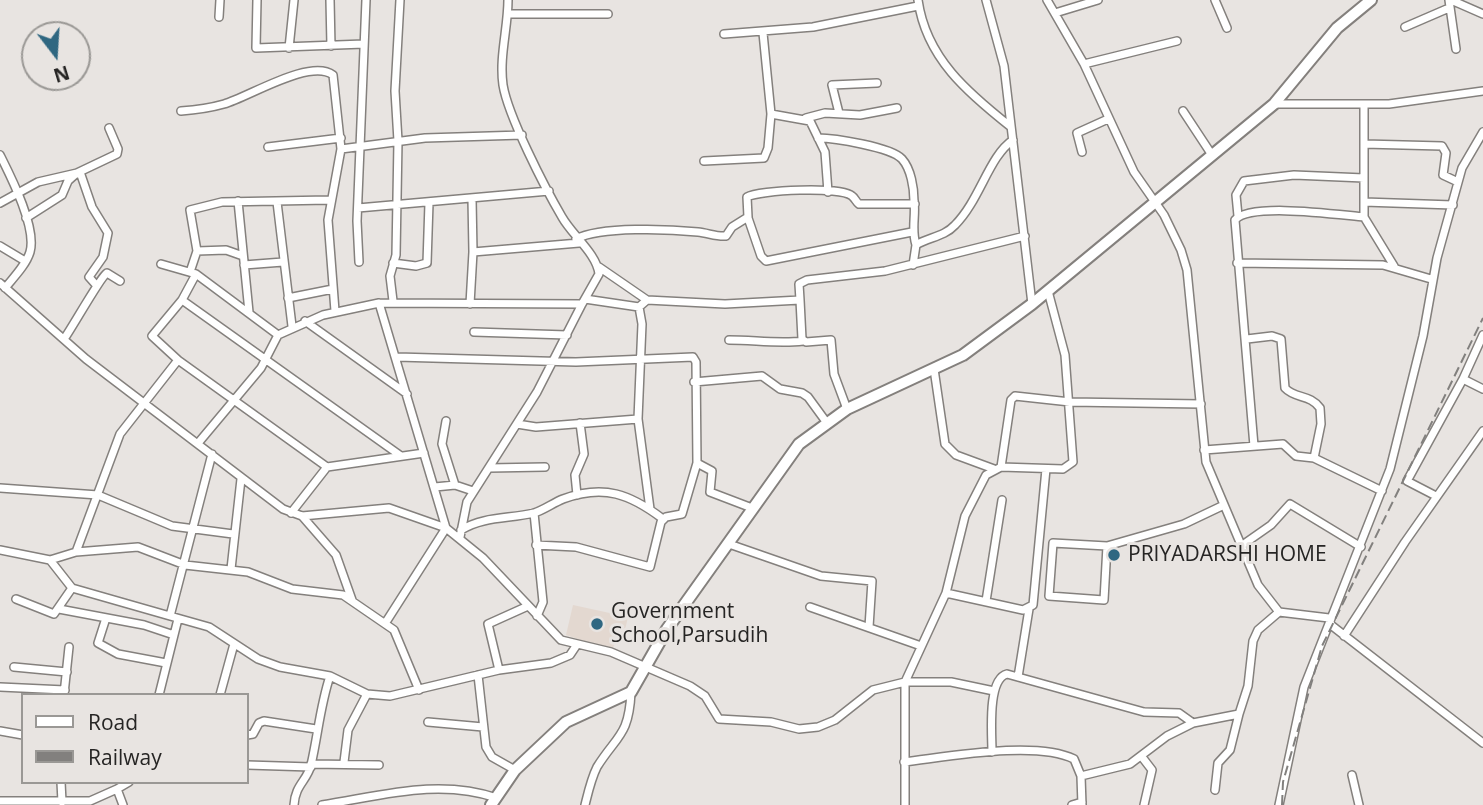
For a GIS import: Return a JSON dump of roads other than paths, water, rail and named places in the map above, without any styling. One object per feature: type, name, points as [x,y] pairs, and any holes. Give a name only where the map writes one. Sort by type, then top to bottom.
[{"type":"main road","points":[[494,801],[515,770],[566,722],[631,692],[667,629],[799,444],[847,409],[963,355],[1032,304],[1274,104],[1337,28],[1371,0]]},
{"type":"street","points":[[219,17],[220,0]]},
{"type":"street","points":[[257,0],[254,47],[364,44]]},
{"type":"street","points":[[289,48],[294,0]]},
{"type":"street","points":[[330,0],[331,46]]},
{"type":"street","points":[[359,262],[358,208],[366,0]]},
{"type":"street","points":[[393,301],[390,276],[396,206],[398,141],[395,91],[400,0]]},
{"type":"street","points":[[508,0],[503,87],[549,191],[578,241],[599,267],[647,300],[725,304],[800,300]]},
{"type":"street","points":[[986,0],[1003,66],[1032,304]]},
{"type":"street","points":[[1047,0],[1084,64],[1134,172],[1157,203],[1181,250],[1187,270],[1204,450],[1258,585],[1279,612],[1329,618]]},
{"type":"street","points":[[1055,13],[1098,0]]},
{"type":"street","points":[[1215,0],[1227,28]]},
{"type":"street","points":[[723,34],[763,33],[844,22],[918,3],[938,56],[953,77],[1012,127]]},
{"type":"street","points":[[1450,3],[1456,49]]},
{"type":"street","points":[[1405,27],[1450,3],[1483,14]]},
{"type":"street","points":[[508,14],[608,14]]},
{"type":"street","points":[[704,161],[764,158],[768,148],[771,114],[763,33]]},
{"type":"street","points":[[1084,64],[1177,41]]},
{"type":"street","points":[[181,111],[231,102],[295,75],[330,72],[335,80],[341,138],[329,200],[328,243],[335,311]]},
{"type":"street","points":[[839,113],[832,85],[877,83]]},
{"type":"street","points":[[1274,104],[1364,105],[1483,91]]},
{"type":"street","points":[[1364,105],[1364,217],[1394,266]]},
{"type":"street","points":[[771,114],[806,118],[839,113],[860,115],[897,108]]},
{"type":"street","points":[[1183,110],[1212,155]]},
{"type":"street","points":[[806,118],[825,152],[828,192]]},
{"type":"street","points":[[1082,152],[1077,133],[1108,119]]},
{"type":"street","points":[[26,218],[62,195],[68,181],[77,173],[117,154],[118,149],[110,128]]},
{"type":"street","points":[[1279,805],[1304,687],[1329,618],[1361,547],[1382,491],[1423,336],[1431,279],[1458,182],[1468,154],[1483,132]]},
{"type":"street","points":[[341,149],[398,141],[522,135]]},
{"type":"street","points":[[268,146],[341,138]]},
{"type":"street","points":[[818,138],[850,139],[894,154],[907,169],[915,204],[912,232],[916,245],[913,265]]},
{"type":"street","points":[[916,245],[946,233],[955,226],[980,193],[999,152],[1013,140]]},
{"type":"street","points":[[1364,144],[1442,146],[1446,153],[1443,175],[1458,182]]},
{"type":"street","points":[[0,155],[26,218],[32,243],[25,261],[3,286],[64,339],[199,442],[241,480],[291,513],[302,516],[389,508],[461,533],[551,633],[576,646],[611,652],[700,692],[719,719],[771,722],[799,729],[827,724],[873,690],[905,682],[951,682],[994,691]]},
{"type":"street","points":[[0,203],[54,176],[77,173],[84,179],[92,207],[108,233],[103,257],[89,277],[97,286]]},
{"type":"street","points":[[1254,446],[1247,339],[1234,227],[1238,216],[1236,195],[1244,181],[1294,175],[1364,178]]},
{"type":"street","points":[[358,208],[549,191]]},
{"type":"street","points":[[912,232],[766,261],[761,256],[748,218],[746,201],[750,195],[828,192],[850,194],[859,204],[915,204]]},
{"type":"street","points":[[470,304],[472,199]]},
{"type":"street","points":[[327,467],[178,360],[152,336],[182,300],[193,273],[197,251],[189,211],[214,203],[238,201],[329,200]]},
{"type":"street","points":[[238,201],[249,313]]},
{"type":"street","points":[[277,202],[292,326]]},
{"type":"street","points":[[1364,202],[1453,205]]},
{"type":"street","points":[[393,263],[416,266],[426,263],[429,203]]},
{"type":"street","points":[[1238,216],[1268,211],[1364,217]]},
{"type":"street","points":[[473,251],[578,241],[594,232],[687,232],[726,236],[732,227],[748,218]]},
{"type":"street","points":[[803,341],[800,300],[802,282],[913,265],[1025,236]]},
{"type":"street","points":[[0,246],[25,261]]},
{"type":"street","points":[[197,251],[226,250],[243,256]]},
{"type":"street","points":[[244,265],[283,262]]},
{"type":"street","points":[[1237,262],[1394,266],[1431,279]]},
{"type":"street","points":[[161,264],[193,273],[278,335]]},
{"type":"street","points":[[461,533],[467,502],[554,361],[583,302],[597,281],[599,267]]},
{"type":"street","points":[[64,339],[104,274],[120,281]]},
{"type":"street","points":[[288,298],[333,289]]},
{"type":"street","points":[[934,369],[945,444],[957,455],[998,468],[1063,469],[1073,462],[1070,402],[1060,328],[1048,291]]},
{"type":"street","points":[[182,300],[401,456]]},
{"type":"street","points":[[199,442],[267,359],[278,335],[292,326],[335,311],[393,301],[470,304],[583,302],[639,307],[647,300]]},
{"type":"street","points":[[379,303],[446,528],[386,622]]},
{"type":"street","points":[[639,307],[642,324],[638,419],[650,509]]},
{"type":"street","points":[[305,321],[408,394]]},
{"type":"street","points":[[474,332],[567,335]]},
{"type":"street","points":[[1436,496],[1409,485],[1407,481],[1463,379],[1483,335]]},
{"type":"street","points":[[1247,339],[1272,336],[1281,338],[1285,388],[1291,393],[1307,396],[1320,408],[1321,424],[1314,458]]},
{"type":"street","points":[[729,340],[765,340],[784,344],[831,340],[834,374],[847,409]]},
{"type":"street","points":[[397,357],[554,361],[693,357],[696,362],[694,382],[698,463],[682,514],[663,519]]},
{"type":"street","points":[[76,552],[120,434],[178,360]]},
{"type":"street","points":[[694,382],[762,376],[780,389],[802,393],[808,397],[827,423]]},
{"type":"street","points":[[1463,379],[1483,389]]},
{"type":"street","points":[[905,805],[905,682],[946,593],[965,516],[986,475],[998,468],[1012,397],[1070,402],[1201,404]]},
{"type":"street","points":[[517,424],[536,427],[638,419]]},
{"type":"street","points":[[446,421],[442,444],[455,485]]},
{"type":"street","points":[[578,495],[575,475],[584,454],[580,423]]},
{"type":"street","points":[[1344,636],[1436,496],[1483,431]]},
{"type":"street","points":[[1204,450],[1283,444],[1296,456],[1314,458],[1382,491]]},
{"type":"street","points":[[291,513],[327,467],[424,453]]},
{"type":"street","points":[[170,616],[212,454]]},
{"type":"street","points":[[698,463],[713,473],[710,492],[752,508]]},
{"type":"street","points":[[489,468],[545,467]]},
{"type":"street","points":[[1018,677],[1029,609],[1033,605],[1046,469]]},
{"type":"street","points":[[231,569],[241,480]]},
{"type":"street","points":[[435,487],[455,485],[473,491]]},
{"type":"street","points":[[0,488],[98,495],[193,531],[233,534]]},
{"type":"street","points":[[461,533],[482,520],[534,513],[578,495],[614,493],[629,496],[663,519]]},
{"type":"street","points":[[986,601],[1002,500]]},
{"type":"street","points":[[1241,546],[1271,525],[1290,504],[1361,547]]},
{"type":"street","points":[[1107,546],[1104,600],[1049,596],[1053,543],[1107,546],[1184,524],[1224,505]]},
{"type":"street","points":[[534,513],[543,602],[537,616]]},
{"type":"street","points":[[302,516],[336,555],[352,600]]},
{"type":"street","points":[[536,545],[576,547],[648,568],[652,565],[663,519]]},
{"type":"street","points":[[729,544],[821,576],[872,580],[869,628]]},
{"type":"street","points":[[0,550],[50,559],[76,552],[138,547],[185,565],[231,569],[292,589],[328,592],[352,600],[386,622],[401,642],[419,690]]},
{"type":"street","points":[[50,559],[72,588],[209,627],[258,659],[280,667],[330,676],[367,694],[390,696],[499,670],[563,660],[576,646]]},
{"type":"street","points":[[16,599],[51,614],[60,608],[72,588]]},
{"type":"street","points":[[946,593],[1029,609]]},
{"type":"street","points":[[499,670],[488,624],[528,606]]},
{"type":"street","points":[[810,607],[921,646]]},
{"type":"street","points":[[60,608],[144,625],[174,635]]},
{"type":"street","points":[[1215,790],[1218,763],[1230,750],[1248,686],[1253,641],[1258,630],[1279,612]]},
{"type":"street","points":[[106,618],[98,643],[118,654],[166,663]]},
{"type":"street","points":[[1329,618],[1331,625],[1344,636],[1483,743]]},
{"type":"street","points":[[159,693],[178,619]]},
{"type":"street","points":[[221,693],[234,644]]},
{"type":"street","points":[[0,687],[64,693],[69,646]]},
{"type":"street","points":[[14,667],[67,672]]},
{"type":"street","points":[[478,675],[486,747],[492,757],[515,770]]},
{"type":"street","points":[[992,752],[994,691],[1002,675],[1144,712],[1179,713],[1193,723]]},
{"type":"street","points":[[294,805],[296,788],[311,765],[316,729],[330,676]]},
{"type":"street","points":[[585,805],[597,769],[623,734],[631,692]]},
{"type":"street","points":[[344,762],[348,730],[367,694]]},
{"type":"street","points":[[1081,776],[1130,764],[1167,736],[1193,723],[1239,714]]},
{"type":"street","points":[[248,735],[253,734],[259,723],[264,721],[316,729]]},
{"type":"street","points":[[428,722],[483,727]]},
{"type":"street","points":[[0,731],[21,735]]},
{"type":"street","points":[[904,762],[992,752],[1042,752],[1068,756],[1078,765],[1081,776],[1082,804],[1072,805]]},
{"type":"street","points":[[1142,757],[1152,769],[1144,805]]},
{"type":"street","points":[[248,765],[344,762],[379,765]]},
{"type":"street","points":[[1352,775],[1359,805]]},
{"type":"street","points":[[61,784],[62,802]]},
{"type":"street","points":[[0,801],[90,801],[126,784]]},
{"type":"street","points":[[322,805],[401,790],[430,788],[458,788],[494,801]]},
{"type":"street","points":[[117,789],[123,805]]},
{"type":"railway","points":[[1282,805],[1283,782],[1322,646],[1483,318]]},
{"type":"place","name":"PRIYADARSHI HOME","points":[[1114,555]]},
{"type":"place","name":"Government School,Parsudih","points":[[597,624]]}]
